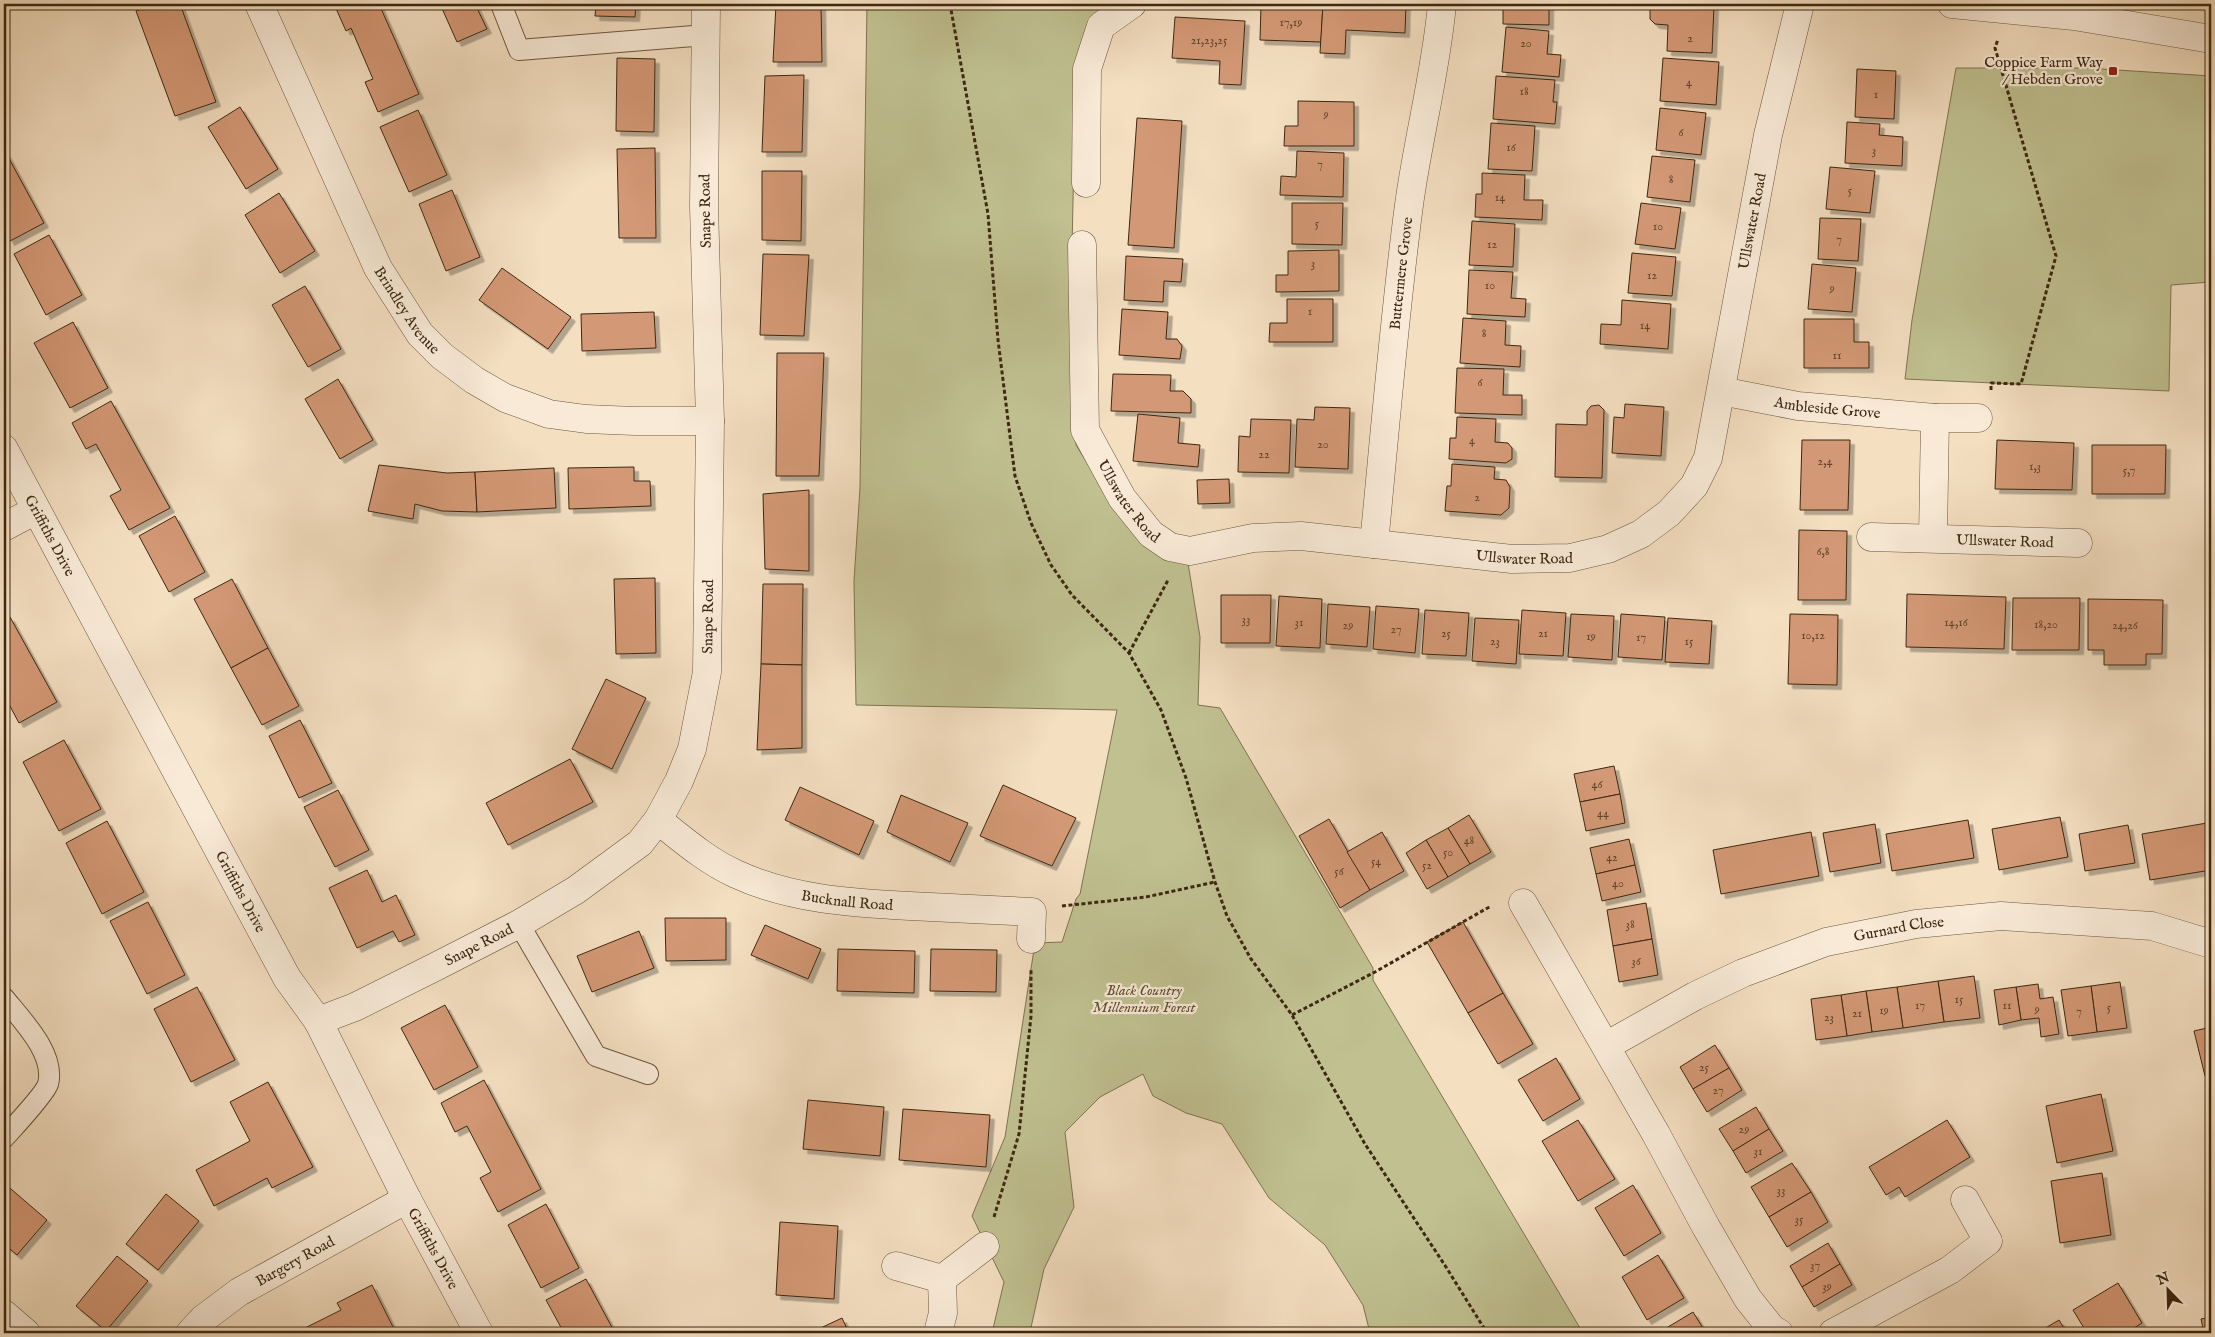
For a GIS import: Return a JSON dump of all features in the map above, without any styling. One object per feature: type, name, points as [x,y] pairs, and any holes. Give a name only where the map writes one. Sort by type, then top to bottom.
[{"type":"street","name":"Brindley Avenue","points":[[259,4],[378,268],[420,334],[442,356],[474,380],[505,398],[549,414],[586,419],[625,421],[710,421]]},
{"type":"street","name":"Snape Road","points":[[318,1021],[355,1007],[518,924],[576,890],[640,843],[658,820],[679,782],[692,749],[707,672],[710,421],[704,206],[706,4]]},
{"type":"street","points":[[1086,182],[1087,69],[1101,26],[1132,4]]},
{"type":"street","name":"Buttermere Grove","points":[[1374,544],[1399,280],[1416,153],[1438,47],[1442,4]]},
{"type":"street","name":"Ullswater Road","points":[[1082,245],[1085,430],[1122,498],[1151,534],[1170,547],[1190,551],[1253,538],[1301,536],[1512,559],[1570,558],[1608,550],[1641,534],[1669,513],[1694,486],[1708,458],[1768,135],[1800,4]]},
{"type":"street","points":[[1952,4],[2006,10],[2075,10],[2211,39]]},
{"type":"street","name":"Ambleside Grove","points":[[1721,391],[1798,406],[1935,418],[1978,418]]},
{"type":"street","points":[[1933,538],[1935,418]]},
{"type":"street","name":"Griffiths Drive","points":[[4,449],[287,978],[318,1021],[407,1199],[479,1333]]},
{"type":"street","points":[[4,527],[36,510]]},
{"type":"street","name":"Ullswater Road","points":[[1872,537],[2078,543]]},
{"type":"street","name":"Bucknall Road","points":[[658,820],[703,855],[734,874],[768,886],[811,897],[1031,926]]},
{"type":"street","points":[[1524,903],[1748,1299],[1772,1328],[1779,1333]]},
{"type":"street","name":"Gurnard Close","points":[[1606,1046],[1695,996],[1743,973],[1826,942],[1916,924],[2001,916],[2152,926],[2211,944]]},
{"type":"street","name":"Bargery Road","points":[[190,1333],[203,1319],[238,1292],[407,1199]]},
{"type":"street","points":[[1833,1333],[1950,1270],[1988,1241],[1964,1200]]},
{"type":"street","points":[[942,1280],[985,1246]]},
{"type":"street","points":[[896,1266],[942,1280]]},
{"type":"street","points":[[938,1333],[944,1313],[942,1280]]},
{"type":"street","points":[[4,1314],[26,1333]]},
{"type":"lane","points":[[501,4],[519,50],[706,35]]},
{"type":"lane","points":[[518,924],[596,1056],[648,1074]]},
{"type":"lane","points":[[4,998],[36,1037],[48,1066],[48,1085],[4,1138]]},
{"type":"path","points":[[950,4],[988,214],[998,340],[1015,476],[1031,524],[1051,565],[1072,595],[1129,653],[1162,710],[1186,778],[1215,882],[1227,916],[1251,959],[1292,1015],[1365,1144],[1487,1333]]},
{"type":"path","points":[[1978,418],[1990,419],[1991,382],[2021,384],[2056,256],[1995,48],[2006,10]]},
{"type":"path","points":[[1129,653],[1170,576],[1170,547]]},
{"type":"path","points":[[985,1246],[1019,1134],[1031,1016],[1031,926],[1079,903],[1146,897],[1215,882]]},
{"type":"path","points":[[1292,1015],[1374,972],[1517,892],[1524,903]]},
{"type":"green space","name":"Black Country Millennium Forest","points":[[867,4],[1113,4],[1076,62],[1072,248],[1076,445],[1123,521],[1188,563],[1200,637],[1198,705],[1220,708],[1373,968],[1373,980],[1583,1333],[1370,1333],[1363,1305],[1325,1245],[1269,1198],[1222,1124],[1186,1113],[1153,1096],[1143,1074],[1100,1097],[1065,1132],[1074,1207],[1044,1269],[1030,1332],[1032,1333],[992,1333],[1004,1282],[972,1216],[1005,1137],[1035,943],[1062,942],[1076,899],[1080,894],[1117,710],[856,705],[854,581],[860,488]]},
{"type":"green space","points":[[1956,68],[2086,68],[2211,76],[2211,282],[2171,285],[2169,391],[1905,379],[1912,320]]},
{"type":"building","points":[[155,4],[180,4],[216,102],[175,116],[136,11]]},
{"type":"building","points":[[334,4],[379,4],[419,94],[378,112],[365,82],[373,79],[351,28],[346,31]]},
{"type":"building","points":[[440,4],[475,4],[487,29],[457,42]]},
{"type":"building","points":[[596,4],[636,4],[635,17],[595,16]]},
{"type":"building","points":[[776,4],[821,4],[822,62],[773,62]]},
{"type":"building","points":[[1261,4],[1323,4],[1321,42],[1260,40]]},
{"type":"building","points":[[1323,4],[1406,4],[1405,33],[1346,30],[1345,54],[1320,53]]},
{"type":"building","points":[[1503,4],[1549,4],[1549,25],[1503,24]]},
{"type":"building","points":[[1658,4],[1714,6],[1712,53],[1667,51],[1668,25],[1655,24],[1650,19],[1650,10]]},
{"type":"building","points":[[1175,17],[1245,21],[1241,85],[1219,84],[1220,61],[1172,58]]},
{"type":"building","points":[[1506,27],[1549,31],[1547,54],[1561,55],[1559,77],[1502,72]]},
{"type":"building","points":[[617,58],[655,59],[654,132],[616,131]]},
{"type":"building","points":[[1663,58],[1719,62],[1716,105],[1660,101]]},
{"type":"building","points":[[1857,69],[1896,71],[1894,119],[1855,117]]},
{"type":"building","points":[[804,75],[802,152],[762,152],[765,76]]},
{"type":"building","points":[[1496,76],[1555,80],[1553,102],[1557,102],[1555,124],[1493,119]]},
{"type":"building","points":[[1298,101],[1354,102],[1354,146],[1284,146],[1285,126],[1298,126]]},
{"type":"building","points":[[240,107],[278,169],[246,189],[208,127]]},
{"type":"building","points":[[1660,108],[1706,113],[1701,155],[1656,150]]},
{"type":"building","points":[[418,110],[447,175],[409,192],[380,127]]},
{"type":"building","points":[[1137,118],[1182,121],[1174,248],[1128,245]]},
{"type":"building","points":[[1847,122],[1880,124],[1879,135],[1903,137],[1902,166],[1845,163]]},
{"type":"building","points":[[1491,123],[1535,126],[1532,171],[1488,169]]},
{"type":"building","points":[[655,148],[656,238],[619,238],[617,149]]},
{"type":"building","points":[[1297,151],[1344,153],[1343,197],[1280,195],[1281,176],[1296,177]]},
{"type":"building","points":[[6,153],[44,223],[10,241],[4,230],[4,154]]},
{"type":"building","points":[[1652,156],[1695,160],[1690,202],[1647,197]]},
{"type":"building","points":[[1830,167],[1875,171],[1870,213],[1826,209]]},
{"type":"building","points":[[762,171],[802,171],[801,241],[762,240]]},
{"type":"building","points":[[1482,173],[1525,175],[1524,200],[1543,200],[1542,220],[1475,217],[1476,194],[1482,194]]},
{"type":"building","points":[[452,190],[480,257],[446,271],[419,204]]},
{"type":"building","points":[[279,193],[315,251],[280,273],[245,215]]},
{"type":"building","points":[[1292,203],[1343,203],[1342,245],[1292,244]]},
{"type":"building","points":[[1641,203],[1681,208],[1675,249],[1635,244]]},
{"type":"building","points":[[1820,218],[1861,219],[1858,261],[1818,259]]},
{"type":"building","points":[[1472,221],[1515,224],[1513,267],[1469,265]]},
{"type":"building","points":[[49,235],[82,295],[46,315],[14,254]]},
{"type":"building","points":[[1339,250],[1339,291],[1276,292],[1276,275],[1288,275],[1288,251]]},
{"type":"building","points":[[1632,253],[1676,257],[1672,296],[1628,293]]},
{"type":"building","points":[[763,254],[809,255],[804,336],[760,335]]},
{"type":"building","points":[[1126,256],[1183,259],[1181,282],[1164,281],[1163,302],[1124,300]]},
{"type":"building","points":[[1812,264],[1856,268],[1852,312],[1808,309]]},
{"type":"building","points":[[502,268],[571,317],[548,349],[479,300]]},
{"type":"building","points":[[1469,270],[1513,272],[1511,298],[1526,299],[1525,317],[1467,314]]},
{"type":"building","points":[[305,286],[341,349],[308,367],[272,305]]},
{"type":"building","points":[[1287,299],[1333,299],[1333,342],[1269,342],[1270,323],[1287,323]]},
{"type":"building","points":[[1622,300],[1671,304],[1668,349],[1600,344],[1601,324],[1621,325]]},
{"type":"building","points":[[1122,309],[1168,312],[1166,339],[1177,339],[1182,346],[1180,359],[1119,355]]},
{"type":"building","points":[[654,312],[656,348],[582,351],[581,314]]},
{"type":"building","points":[[1463,318],[1506,321],[1505,345],[1521,346],[1520,367],[1460,363]]},
{"type":"building","points":[[1804,319],[1854,319],[1854,342],[1869,342],[1869,368],[1804,368]]},
{"type":"building","points":[[73,322],[108,388],[70,408],[34,343]]},
{"type":"building","points":[[777,353],[824,353],[819,476],[776,476]]},
{"type":"building","points":[[1457,368],[1504,369],[1503,395],[1522,395],[1522,415],[1455,413]]},
{"type":"building","points":[[1113,374],[1171,375],[1170,391],[1183,391],[1191,399],[1191,413],[1111,411]]},
{"type":"building","points":[[338,379],[373,440],[340,459],[305,399]]},
{"type":"building","points":[[111,401],[170,508],[129,530],[110,496],[121,490],[96,444],[86,449],[72,423]]},
{"type":"building","points":[[1625,404],[1664,407],[1661,456],[1612,453],[1614,417],[1624,418]]},
{"type":"building","points":[[1599,405],[1604,410],[1602,478],[1555,477],[1556,424],[1587,425],[1587,411],[1591,406]]},
{"type":"building","points":[[1315,407],[1350,408],[1348,469],[1295,467],[1297,419],[1314,420]]},
{"type":"building","points":[[1138,414],[1180,418],[1178,443],[1200,445],[1198,467],[1133,461]]},
{"type":"building","points":[[1457,417],[1496,419],[1495,442],[1508,443],[1512,448],[1512,459],[1506,463],[1449,459],[1450,438],[1456,438]]},
{"type":"building","points":[[1251,419],[1291,420],[1289,473],[1238,472],[1239,436],[1250,437]]},
{"type":"building","points":[[1802,440],[1850,440],[1848,510],[1800,510]]},
{"type":"building","points":[[1997,440],[2074,443],[2072,490],[1995,489]]},
{"type":"building","points":[[2092,445],[2166,445],[2165,494],[2092,494]]},
{"type":"building","points":[[1452,464],[1495,467],[1494,479],[1506,480],[1510,487],[1509,508],[1501,515],[1445,511],[1447,486],[1451,486]]},
{"type":"building","points":[[379,465],[447,473],[475,472],[477,512],[442,511],[415,504],[413,519],[368,511]]},
{"type":"building","points":[[634,467],[634,481],[650,481],[651,506],[569,509],[568,468]]},
{"type":"building","points":[[554,468],[556,508],[477,512],[475,472]]},
{"type":"building","points":[[1229,479],[1230,503],[1198,504],[1197,480]]},
{"type":"building","points":[[809,490],[809,571],[765,569],[763,494]]},
{"type":"building","points":[[175,516],[205,572],[169,592],[139,536]]},
{"type":"building","points":[[1799,530],[1847,531],[1846,600],[1798,600]]},
{"type":"building","points":[[2207,550],[2211,550],[2211,574],[2207,574]]},
{"type":"building","points":[[655,578],[656,653],[616,654],[614,579]]},
{"type":"building","points":[[232,579],[268,648],[231,668],[194,599]]},
{"type":"building","points":[[763,584],[803,584],[802,665],[761,664]]},
{"type":"building","points":[[1907,594],[2006,597],[2004,649],[1906,647]]},
{"type":"building","points":[[1221,595],[1271,595],[1270,643],[1221,643]]},
{"type":"building","points":[[1279,596],[1322,599],[1320,648],[1276,646]]},
{"type":"building","points":[[2013,598],[2080,598],[2079,650],[2012,650]]},
{"type":"building","points":[[2088,599],[2163,600],[2162,654],[2146,654],[2146,665],[2104,665],[2104,650],[2088,650]]},
{"type":"building","points":[[1328,604],[1370,607],[1367,647],[1326,644]]},
{"type":"building","points":[[1376,606],[1419,609],[1415,653],[1373,649]]},
{"type":"building","points":[[1425,610],[1469,613],[1466,656],[1422,654]]},
{"type":"building","points":[[1522,610],[1566,613],[1563,656],[1519,654]]},
{"type":"building","points":[[1571,614],[1614,616],[1612,660],[1568,657]]},
{"type":"building","points":[[1621,614],[1665,617],[1662,660],[1618,657]]},
{"type":"building","points":[[1790,614],[1838,615],[1837,685],[1788,684]]},
{"type":"building","points":[[10,617],[57,702],[19,723],[4,695],[4,620]]},
{"type":"building","points":[[1475,618],[1519,620],[1516,664],[1472,661]]},
{"type":"building","points":[[1668,618],[1712,621],[1709,664],[1665,662]]},
{"type":"building","points":[[268,648],[299,706],[262,725],[231,668]]},
{"type":"building","points":[[761,664],[802,665],[802,748],[757,750]]},
{"type":"building","points":[[606,679],[646,698],[612,769],[572,749]]},
{"type":"building","points":[[300,720],[332,783],[299,798],[269,736]]},
{"type":"building","points":[[64,740],[101,809],[59,831],[23,762]]},
{"type":"building","points":[[570,759],[593,802],[508,845],[486,803]]},
{"type":"building","points":[[1614,766],[1620,794],[1580,802],[1574,774]]},
{"type":"building","points":[[1003,785],[1076,818],[1052,866],[980,836]]},
{"type":"building","points":[[800,787],[874,821],[859,855],[785,820]]},
{"type":"building","points":[[338,790],[369,850],[335,867],[304,807]]},
{"type":"building","points":[[1620,794],[1625,823],[1586,831],[1580,802]]},
{"type":"building","points":[[901,795],[968,823],[950,862],[887,832]]},
{"type":"building","points":[[1469,815],[1491,852],[1470,864],[1448,828]]},
{"type":"building","points":[[2060,817],[2068,857],[1999,870],[1992,829]]},
{"type":"building","points":[[1329,819],[1370,890],[1340,908],[1299,836]]},
{"type":"building","points":[[1968,820],[1974,858],[1892,871],[1886,834]]},
{"type":"building","points":[[107,821],[144,892],[102,914],[66,843]]},
{"type":"building","points":[[2207,823],[2211,848],[2211,870],[2150,880],[2142,834]]},
{"type":"building","points":[[1875,824],[1881,863],[1830,872],[1823,833]]},
{"type":"building","points":[[2128,825],[2135,863],[2085,871],[2079,834]]},
{"type":"building","points":[[1448,828],[1470,864],[1448,877],[1426,840]]},
{"type":"building","points":[[1382,832],[1404,871],[1370,890],[1347,852]]},
{"type":"building","points":[[1811,832],[1819,876],[1721,894],[1713,850]]},
{"type":"building","points":[[1629,839],[1635,865],[1596,874],[1590,848]]},
{"type":"building","points":[[1426,840],[1448,877],[1427,889],[1406,853]]},
{"type":"building","points":[[1635,865],[1641,892],[1602,901],[1596,874]]},
{"type":"building","points":[[367,870],[382,902],[396,895],[415,935],[399,942],[393,931],[357,948],[329,888]]},
{"type":"building","points":[[148,902],[185,975],[147,994],[110,921]]},
{"type":"building","points":[[1646,903],[1652,939],[1613,946],[1607,910]]},
{"type":"building","points":[[665,918],[726,918],[726,960],[666,961]]},
{"type":"building","points":[[1463,922],[1503,993],[1468,1013],[1427,942]]},
{"type":"building","points":[[765,925],[821,949],[808,979],[751,955]]},
{"type":"building","points":[[639,931],[654,968],[592,992],[577,956]]},
{"type":"building","points":[[1652,939],[1658,975],[1619,982],[1613,946]]},
{"type":"building","points":[[838,949],[915,951],[914,993],[837,991]]},
{"type":"building","points":[[931,949],[997,950],[996,992],[930,991]]},
{"type":"building","points":[[1974,976],[1980,1018],[1944,1022],[1938,981]]},
{"type":"building","points":[[1938,981],[1944,1022],[1903,1028],[1897,987]]},
{"type":"building","points":[[2120,982],[2127,1028],[2097,1032],[2091,986]]},
{"type":"building","points":[[2038,984],[2040,999],[2053,997],[2059,1034],[2041,1037],[2039,1018],[2021,1020],[2016,987]]},
{"type":"building","points":[[2091,986],[2097,1032],[2068,1036],[2061,990]]},
{"type":"building","points":[[197,987],[235,1060],[191,1082],[154,1009]]},
{"type":"building","points":[[1897,987],[1903,1028],[1872,1032],[1866,991]]},
{"type":"building","points":[[2016,987],[2021,1020],[1999,1025],[1994,990]]},
{"type":"building","points":[[1866,991],[1872,1032],[1847,1036],[1841,995]]},
{"type":"building","points":[[1503,993],[1533,1044],[1498,1064],[1468,1013]]},
{"type":"building","points":[[1841,995],[1847,1036],[1816,1040],[1811,999]]},
{"type":"building","points":[[445,1005],[478,1067],[434,1090],[401,1028]]},
{"type":"building","points":[[2211,1027],[2211,1075],[2205,1076],[2194,1031]]},
{"type":"building","points":[[1715,1045],[1729,1068],[1693,1089],[1680,1067]]},
{"type":"building","points":[[1556,1058],[1580,1099],[1543,1121],[1518,1080]]},
{"type":"building","points":[[1729,1068],[1742,1090],[1707,1112],[1693,1089]]},
{"type":"building","points":[[484,1080],[541,1189],[498,1212],[480,1178],[491,1172],[467,1126],[455,1132],[441,1103]]},
{"type":"building","points":[[268,1082],[313,1167],[272,1188],[267,1178],[214,1206],[196,1170],[250,1141],[230,1102]]},
{"type":"building","points":[[2101,1094],[2113,1151],[2057,1163],[2046,1106]]},
{"type":"building","points":[[808,1100],[884,1107],[880,1156],[803,1149]]},
{"type":"building","points":[[1756,1107],[1769,1129],[1733,1151],[1719,1129]]},
{"type":"building","points":[[903,1109],[990,1115],[986,1167],[899,1160]]},
{"type":"building","points":[[1578,1120],[1615,1179],[1578,1201],[1542,1141]]},
{"type":"building","points":[[1947,1120],[1970,1157],[1905,1197],[1899,1187],[1886,1195],[1869,1167]]},
{"type":"building","points":[[1769,1129],[1783,1151],[1746,1173],[1733,1151]]},
{"type":"building","points":[[1792,1163],[1811,1192],[1769,1217],[1751,1187]]},
{"type":"building","points":[[2102,1173],[2111,1235],[2060,1243],[2051,1181]]},
{"type":"building","points":[[4,1183],[47,1220],[17,1255],[4,1244]]},
{"type":"building","points":[[1633,1185],[1661,1233],[1624,1256],[1595,1208]]},
{"type":"building","points":[[1811,1192],[1828,1222],[1787,1247],[1769,1217]]},
{"type":"building","points":[[166,1194],[199,1221],[158,1270],[126,1244]]},
{"type":"building","points":[[546,1204],[579,1268],[541,1288],[508,1225]]},
{"type":"building","points":[[780,1222],[838,1226],[834,1299],[776,1295]]},
{"type":"building","points":[[1828,1243],[1840,1264],[1802,1287],[1790,1266]]},
{"type":"building","points":[[1658,1255],[1684,1298],[1647,1320],[1622,1277]]},
{"type":"building","points":[[117,1256],[148,1281],[106,1331],[76,1306]]},
{"type":"building","points":[[1840,1264],[1852,1285],[1814,1307],[1802,1287]]},
{"type":"building","points":[[586,1279],[615,1333],[564,1333],[546,1300]]},
{"type":"building","points":[[2118,1283],[2142,1323],[2126,1333],[2087,1333],[2073,1310]]},
{"type":"building","points":[[372,1285],[396,1333],[295,1333],[341,1310],[337,1303]]},
{"type":"building","points":[[1693,1312],[1706,1333],[1658,1333]]},
{"type":"building","points":[[2211,1317],[2211,1333],[2204,1333],[2201,1319]]},
{"type":"building","points":[[842,1318],[849,1333],[810,1333]]},
{"type":"building","points":[[2059,1320],[2067,1333],[2037,1333]]},
{"type":"place","name":"Coppice Farm Way / Hebden Grove","points":[[2113,71]]}]
